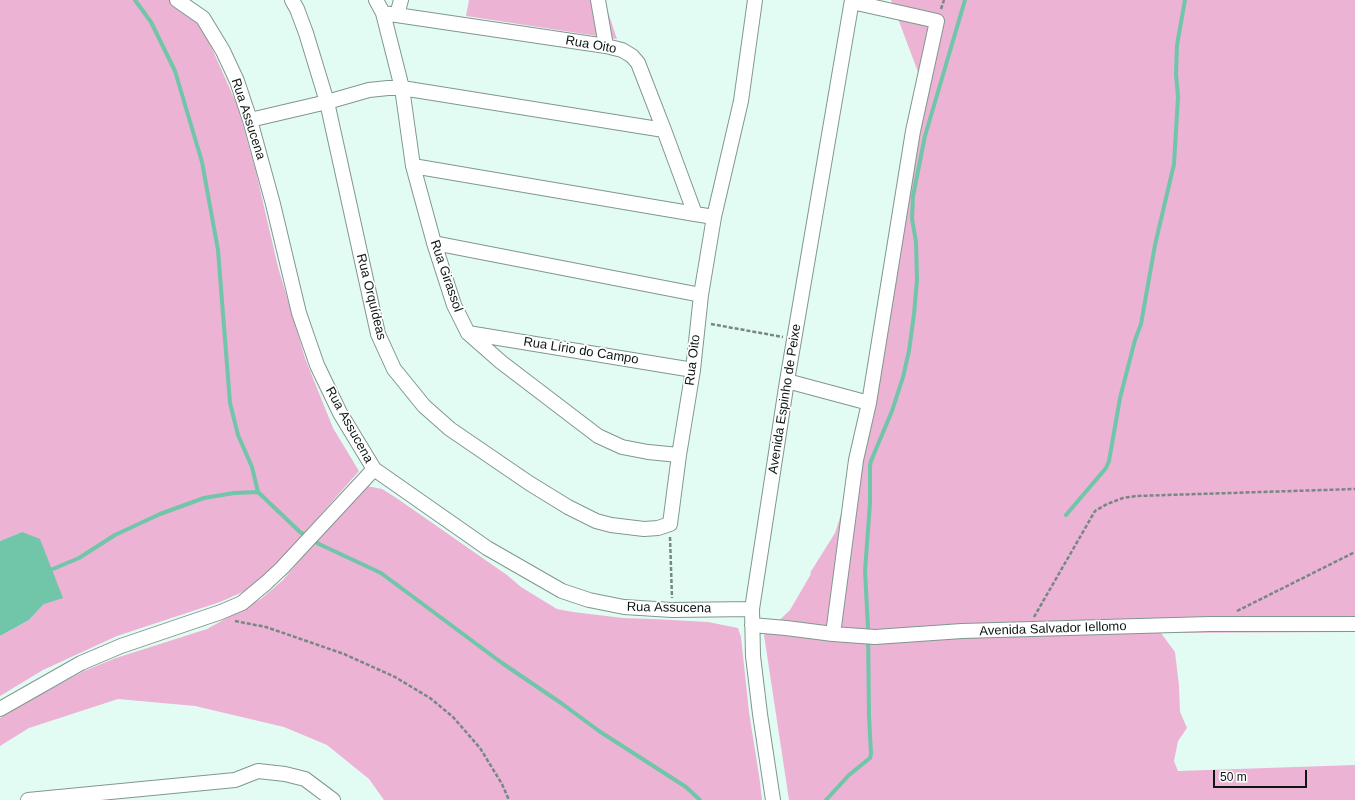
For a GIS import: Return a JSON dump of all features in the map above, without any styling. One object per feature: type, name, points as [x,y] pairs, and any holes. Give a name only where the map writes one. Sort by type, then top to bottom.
[{"type":"street","name":"Rua Assucena","points":[[176,0],[204,18],[223,51],[234,75],[250,120],[273,204],[299,313],[317,365],[340,413],[374,470],[487,548],[562,591],[589,600],[624,608],[672,610],[752,609]]},
{"type":"street","name":"Rua Orquídeas","points":[[292,0],[298,9],[327,102],[378,334],[394,369],[424,406],[450,429],[523,479],[568,507],[596,521],[611,525],[644,529],[658,528],[670,524]]},
{"type":"street","name":"Rua Girassol","points":[[376,0],[384,13],[402,88],[414,166],[434,243],[454,305],[468,333],[501,362],[598,436],[622,447],[648,452],[679,455]]},
{"type":"street","points":[[397,15],[401,0]]},
{"type":"street","points":[[598,0],[606,46]]},
{"type":"street","name":"Rua Oito","points":[[670,524],[679,455],[693,370],[701,294],[714,217],[741,100],[755,0]]},
{"type":"street","points":[[833,634],[856,460],[870,403],[913,131],[937,21],[852,1]]},
{"type":"street","name":"Avenida Espinho de Peixe","points":[[773,800],[760,714],[752,625],[752,609],[787,381],[852,1]]},
{"type":"street","name":"Rua Oito","points":[[384,13],[606,46],[622,50],[632,56],[638,63],[695,214]]},
{"type":"street","points":[[250,120],[327,102],[369,90],[402,88],[664,130]]},
{"type":"street","points":[[414,166],[714,217]]},
{"type":"street","points":[[434,243],[701,294]]},
{"type":"street","name":"Rua Lírio do Campo","points":[[468,333],[693,370]]},
{"type":"street","points":[[787,381],[870,403]]},
{"type":"street","points":[[0,709],[81,663],[108,651],[221,612],[242,603],[282,568],[374,470]]},
{"type":"street","name":"Avenida Salvador Iellomo","points":[[752,625],[875,637],[962,631],[1210,624],[1355,624]]},
{"type":"street","points":[[28,800],[120,795],[235,780],[258,771],[285,774],[305,779],[333,800]]},
{"type":"path","points":[[698,322],[795,340]]},
{"type":"path","points":[[1026,630],[1095,511],[1107,504],[1124,498],[1136,496],[1355,489]]},
{"type":"path","points":[[670,524],[672,610]]},
{"type":"path","points":[[1231,614],[1355,552]]},
{"type":"path","points":[[229,620],[266,627],[344,654],[395,677],[430,698],[453,717],[480,748],[502,784],[509,800]]},
{"type":"shaded area","points":[[0,0],[187,0],[202,26],[238,107],[256,172],[278,267],[305,358],[333,428],[359,471],[272,570],[245,591],[220,602],[117,636],[43,670],[0,696],[0,636],[29,620],[44,604],[22,532],[0,541]]},
{"type":"shaded area","points":[[469,0],[604,0],[617,39],[466,16]]},
{"type":"shaded area","points":[[891,0],[1355,0],[1355,632],[1161,633],[1175,652],[1180,712],[1187,728],[1178,741],[1174,761],[1178,771],[1355,765],[1355,800],[789,800],[764,635],[790,610],[811,574],[810,573],[835,533],[854,473],[921,80]]},
{"type":"shaded area","points":[[367,486],[382,489],[395,497],[507,575],[521,587],[557,609],[623,618],[708,622],[738,628],[741,637],[749,712],[762,800],[384,800],[369,779],[327,745],[284,727],[195,706],[118,699],[29,728],[0,746],[0,718],[27,702],[84,671],[116,658],[207,629],[261,599],[283,580],[316,541]]},
{"type":"shaded area","points":[[22,532],[40,539],[63,598],[44,604],[29,620],[0,636],[0,541]]},
{"type":"waterway","points":[[135,0],[151,22],[175,71],[202,162],[218,250],[230,403],[238,435],[252,467],[258,492],[300,532],[319,544],[381,573],[502,663],[599,731],[686,787],[700,800]]},
{"type":"waterway","points":[[826,800],[849,775],[870,758],[871,754],[865,571],[870,503],[870,466],[892,411],[903,377],[909,351],[917,280],[916,242],[912,219],[913,196],[925,136],[965,0]]},
{"type":"waterway","points":[[1066,515],[1106,468],[1109,461],[1120,398],[1135,340],[1141,324],[1155,245],[1174,164],[1178,97],[1176,74],[1177,45],[1185,0]]},
{"type":"waterway","points":[[48,571],[79,558],[115,535],[160,514],[204,498],[234,493],[258,492]]}]
